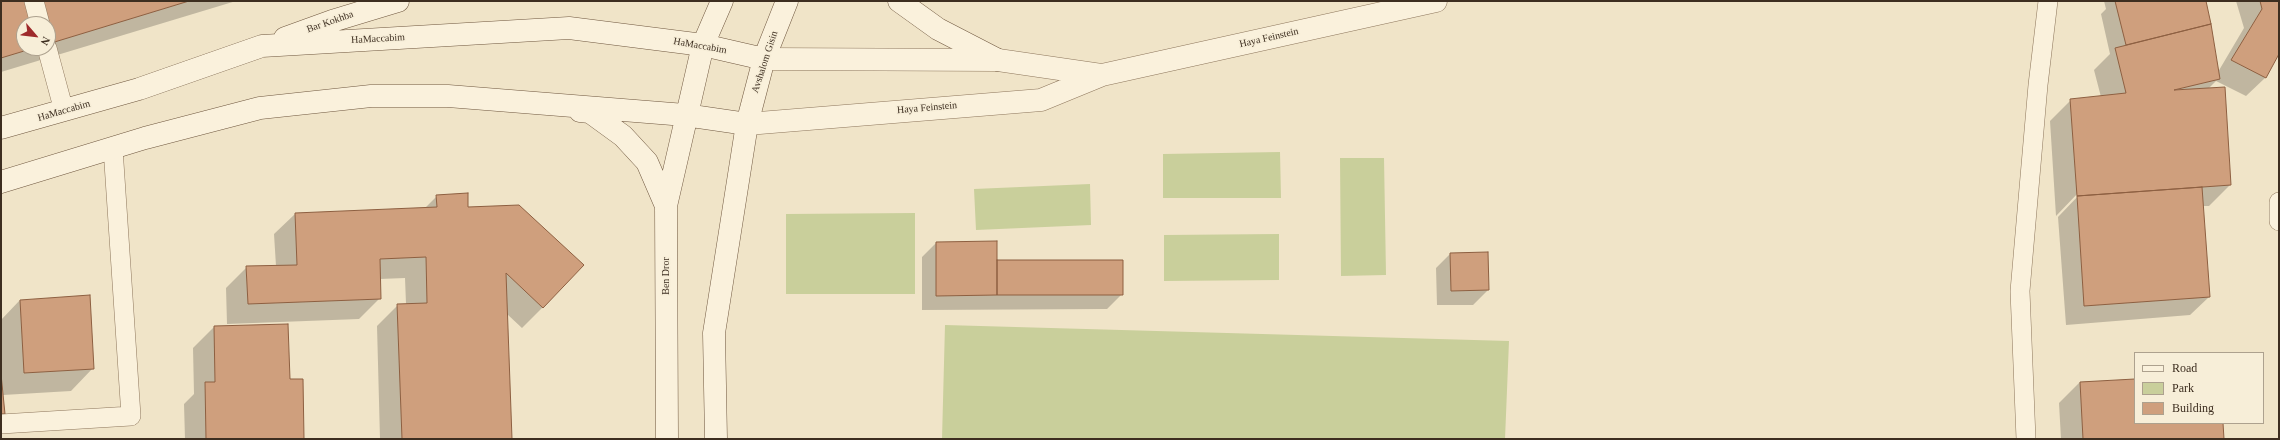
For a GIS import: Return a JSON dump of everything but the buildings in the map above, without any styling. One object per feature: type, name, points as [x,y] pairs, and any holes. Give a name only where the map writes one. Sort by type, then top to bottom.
[{"type":"street","name":"Bar Kokhba","points":[[262,46],[332,21],[398,1]]},
{"type":"street","points":[[685,115],[703,45],[722,1]]},
{"type":"street","name":"Avshalom Gisin","points":[[747,124],[764,59],[786,1]]},
{"type":"street","points":[[899,1],[938,29],[998,60]]},
{"type":"street","name":"Haya Feinstein","points":[[747,124],[1041,100],[1102,76],[1436,1]]},
{"type":"street","name":"HaMaccabim","points":[[1,128],[139,89],[262,46],[569,28],[703,45],[764,59]]},
{"type":"street","name":"Haya Feinstein","points":[[764,59],[998,60],[1102,76]]},
{"type":"street","points":[[1,182],[113,148],[268,107],[371,96],[448,96],[685,115],[747,124],[714,333],[716,439]]},
{"type":"street","points":[[525,102],[590,112],[623,136],[647,162],[666,206]]},
{"type":"street","name":"Ben Dror","points":[[667,439],[666,206],[685,115]]},
{"type":"lane","points":[[34,1],[38,16]]},
{"type":"lane","points":[[2026,439],[2020,292],[2038,85],[2048,1]]},
{"type":"lane","points":[[49,56],[64,111]]},
{"type":"lane","points":[[1,424],[131,416],[113,148]]},
{"type":"lane","points":[[2279,202],[2279,221]]},
{"type":"green space","points":[[1280,152],[1281,198],[1163,198],[1163,154]]},
{"type":"green space","points":[[1340,158],[1384,158],[1386,275],[1341,276]]},
{"type":"green space","points":[[1090,184],[1091,225],[976,230],[974,189]]},
{"type":"green space","points":[[915,213],[915,294],[786,294],[786,214]]},
{"type":"green space","points":[[1279,234],[1279,280],[1164,281],[1164,235]]},
{"type":"green space","points":[[945,325],[1509,341],[1505,439],[942,439]]}]
